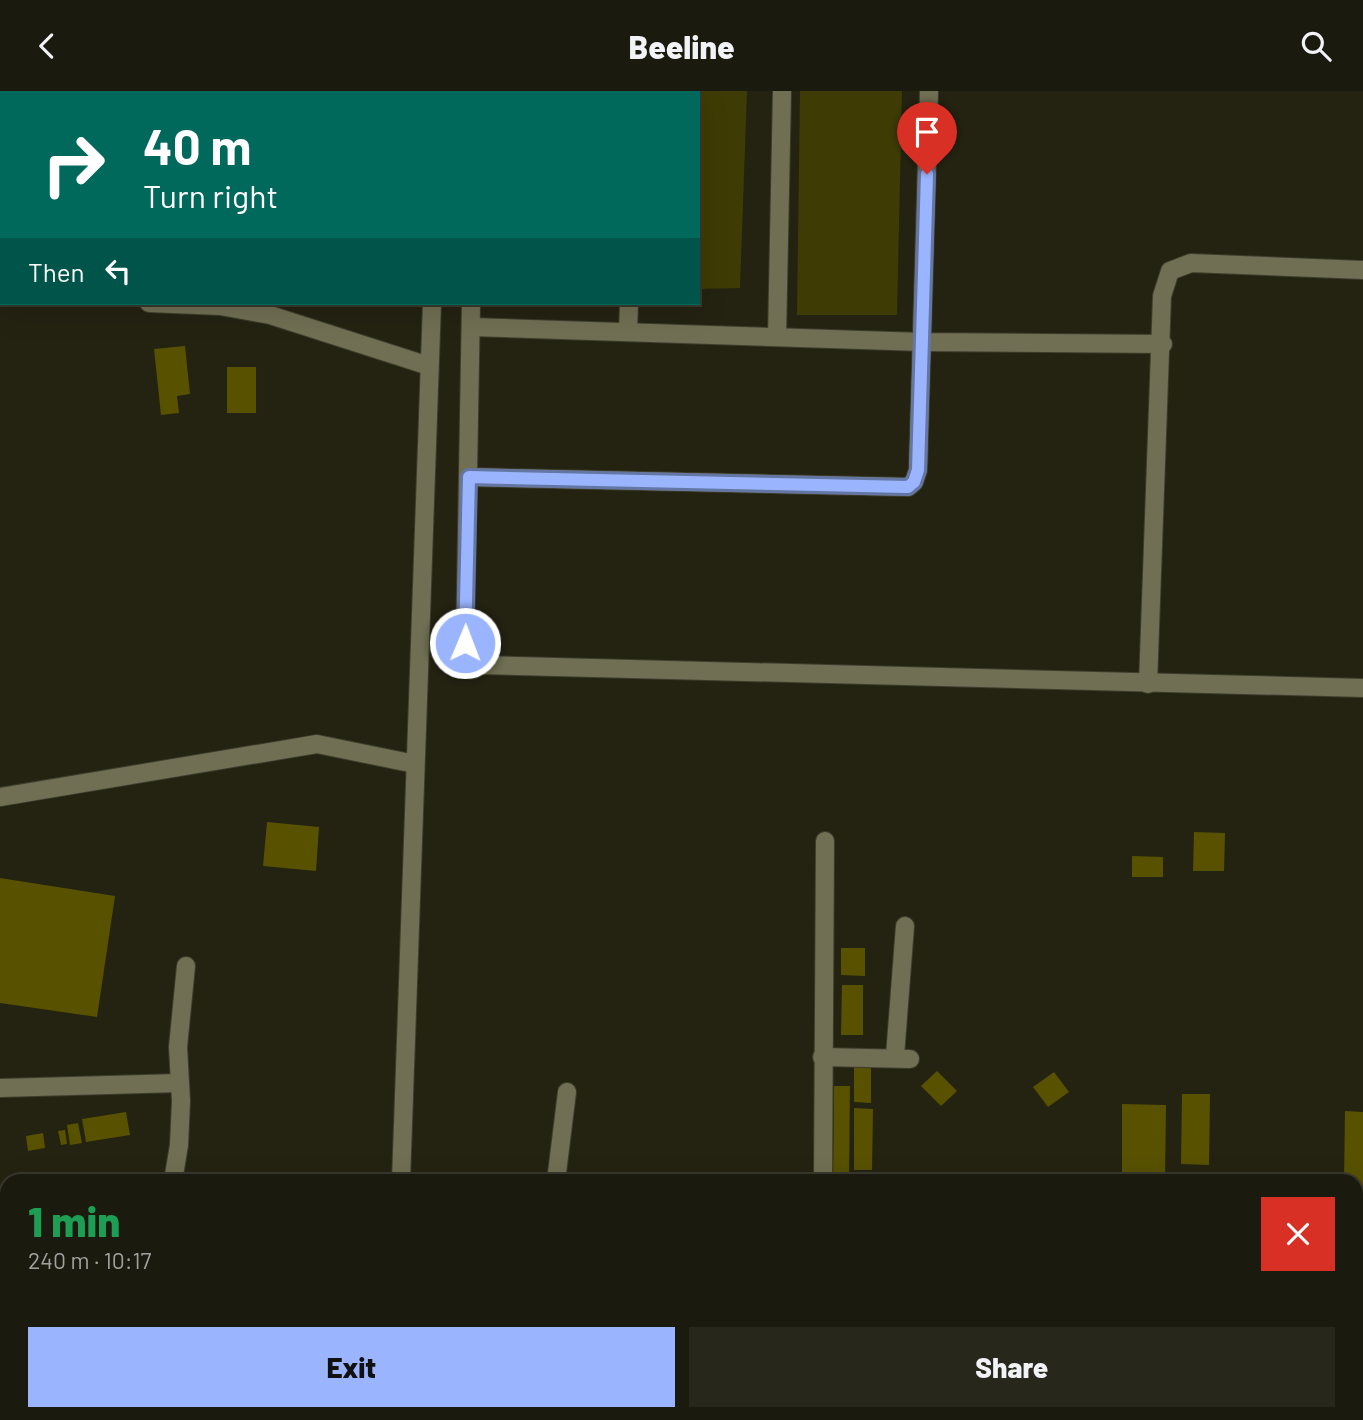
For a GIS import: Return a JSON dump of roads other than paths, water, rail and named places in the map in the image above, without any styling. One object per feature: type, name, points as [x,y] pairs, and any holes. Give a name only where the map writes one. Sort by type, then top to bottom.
[{"type":"street","points":[[777,337],[782,91]]},
{"type":"street","points":[[469,477],[908,487],[914,482],[918,470],[929,91]]},
{"type":"street","points":[[1148,684],[1163,344],[1162,296],[1170,271],[1191,263],[1363,270]]},
{"type":"street","points":[[196,305],[220,306],[270,315],[429,366]]},
{"type":"street","points":[[401,1174],[432,305]]},
{"type":"street","points":[[471,305],[465,643],[481,665],[1363,688]]},
{"type":"street","points":[[628,331],[629,305]]},
{"type":"street","points":[[471,327],[922,342],[1163,344]]},
{"type":"street","points":[[0,797],[317,744],[415,764]]},
{"type":"street","points":[[823,1174],[825,841]]},
{"type":"street","points":[[822,1057],[903,1057],[905,926]]},
{"type":"street","points":[[174,1174],[179,1145],[178,1047],[186,965]]},
{"type":"street","points":[[0,1088],[180,1083]]},
{"type":"street","points":[[557,1174],[567,1092]]}]
